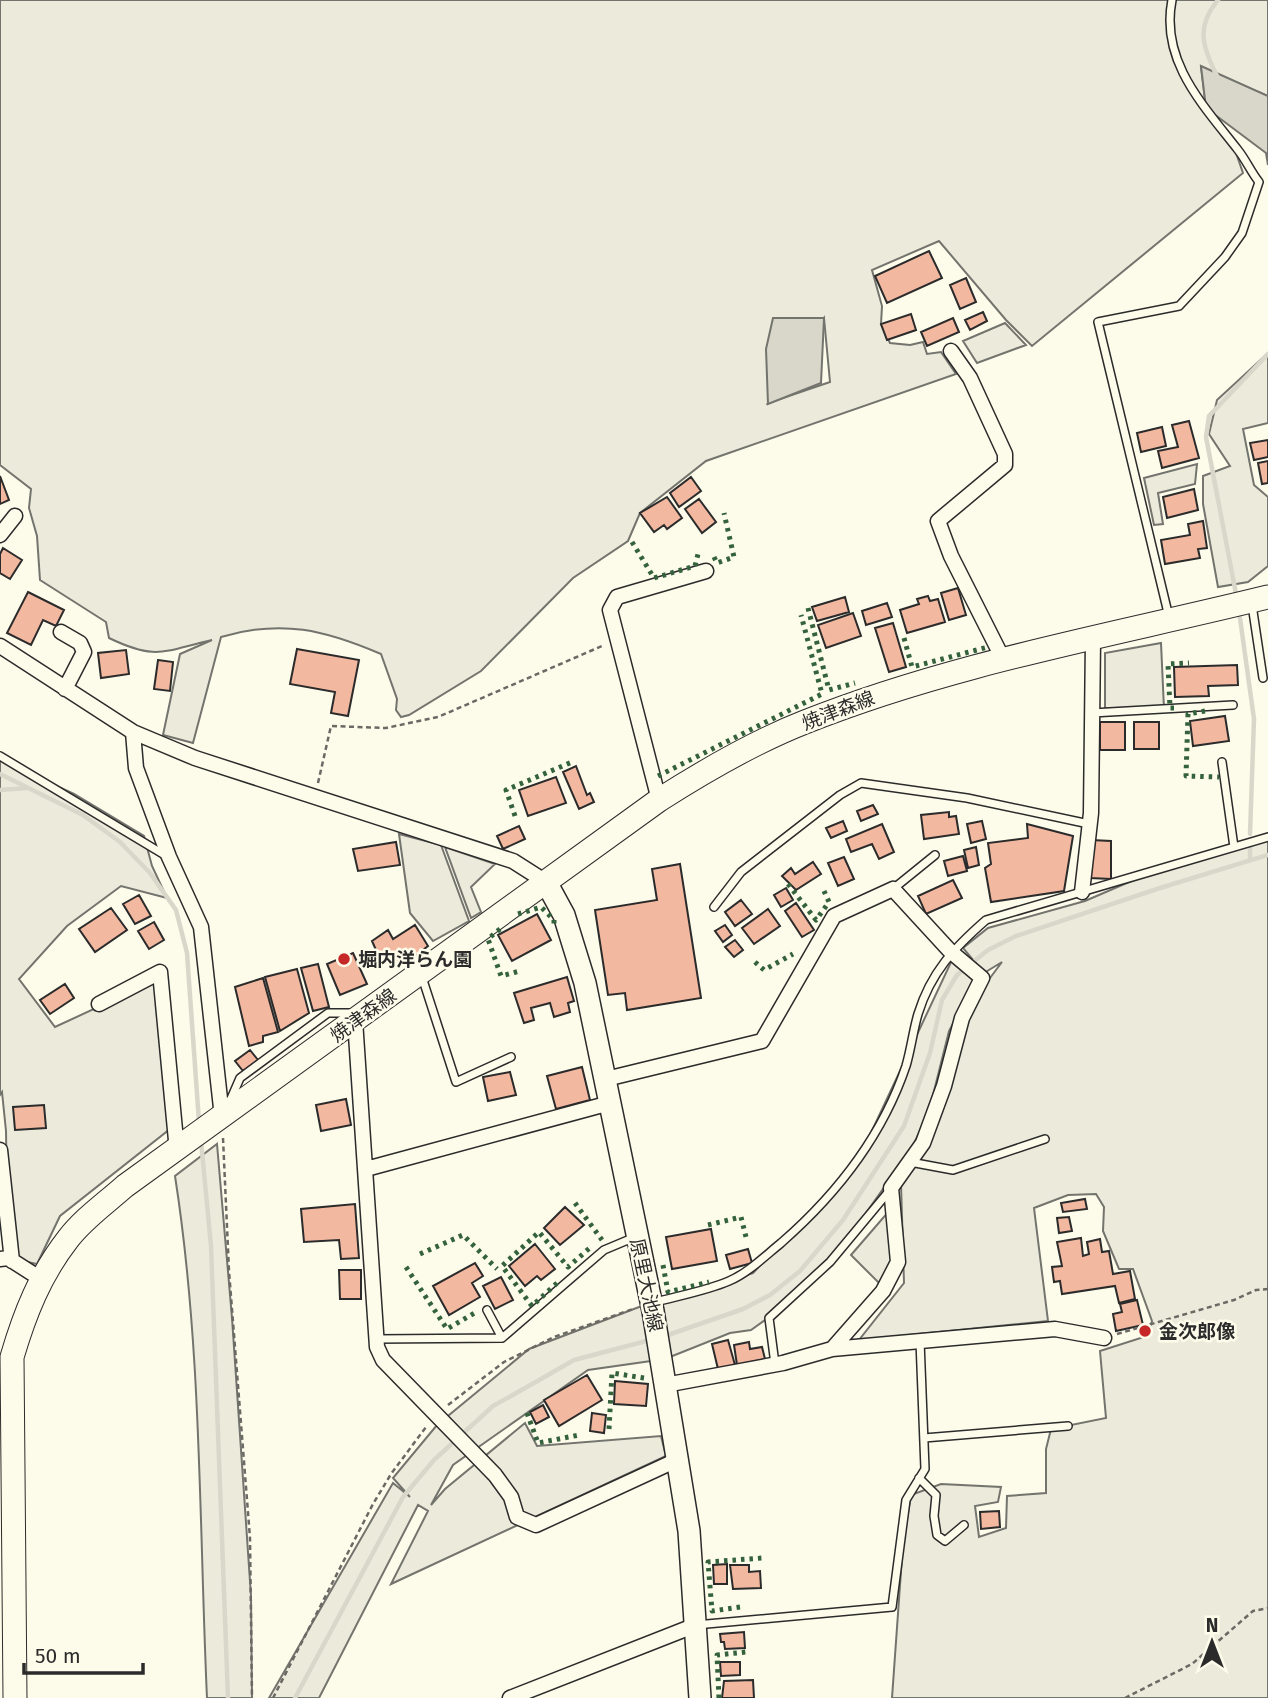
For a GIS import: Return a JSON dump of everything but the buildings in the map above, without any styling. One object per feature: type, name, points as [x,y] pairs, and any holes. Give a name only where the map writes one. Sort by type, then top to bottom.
[{"type":"main road","name":"焼津森線","points":[[15,1698],[7,1603],[6,1503],[12,1357],[29,1304],[41,1279],[70,1237],[125,1186],[220,1118],[311,1039],[360,1016],[659,800],[712,766],[802,723],[874,696],[1004,661],[1259,599]]},
{"type":"main road","name":"原里大池線","points":[[547,882],[564,915],[585,983],[652,1307],[679,1459],[696,1625],[700,1698]]},
{"type":"street","points":[[951,351],[970,378],[1005,454],[1005,465],[938,521],[951,556],[1004,661]]},
{"type":"street","points":[[0,535],[15,516]]},
{"type":"street","points":[[659,800],[610,610],[617,597],[706,571]]},
{"type":"street","points":[[61,632],[80,643],[84,652],[65,689]]},
{"type":"street","points":[[1082,892],[1090,824],[1093,639]]},
{"type":"street","points":[[0,646],[133,732],[195,758],[513,861],[547,882]]},
{"type":"street","points":[[133,732],[136,768],[169,858],[201,927],[220,1118]]},
{"type":"street","points":[[606,1079],[762,1041],[834,916],[893,889],[950,951],[982,978],[962,1018],[944,1086],[923,1143],[891,1188],[898,1262],[883,1291],[832,1349]]},
{"type":"street","points":[[99,1004],[160,972],[177,1151]]},
{"type":"street","points":[[360,1016],[377,1339],[383,1360],[472,1451],[511,1497],[517,1517],[536,1525],[679,1459]]},
{"type":"street","points":[[366,1169],[610,1103]]},
{"type":"street","points":[[0,1150],[6,1260],[41,1279]]},
{"type":"street","points":[[665,1385],[775,1364],[832,1349],[1055,1329],[1104,1338]]},
{"type":"street","points":[[510,1698],[696,1625]]},
{"type":"lane","points":[[1170,621],[1098,322],[1179,306],[1225,257],[1242,233],[1264,182],[1189,86],[1173,50],[1169,29],[1172,0]]},
{"type":"lane","points":[[1259,599],[1264,678]]},
{"type":"lane","points":[[1092,713],[1233,705]]},
{"type":"lane","points":[[0,756],[169,858]]},
{"type":"lane","points":[[1222,762],[1234,847]]},
{"type":"lane","points":[[714,907],[741,872],[840,795],[861,783],[967,798],[1090,824]]},
{"type":"lane","points":[[652,1307],[730,1281],[750,1268],[815,1213],[855,1168],[889,1103],[905,1066],[918,1012],[950,951],[986,920],[1268,837]]},
{"type":"lane","points":[[893,889],[935,855]]},
{"type":"lane","points":[[421,973],[456,1082],[511,1057]]},
{"type":"lane","points":[[909,1162],[953,1170],[1045,1139]]},
{"type":"lane","points":[[775,1364],[769,1318],[830,1262],[891,1188]]},
{"type":"lane","points":[[377,1339],[502,1338],[604,1250],[637,1237]]},
{"type":"lane","points":[[487,1310],[502,1338]]},
{"type":"lane","points":[[696,1625],[892,1607],[906,1500],[925,1469],[920,1341]]},
{"type":"lane","points":[[925,1438],[1068,1426]]},
{"type":"lane","points":[[919,1478],[936,1495],[934,1516],[937,1535],[945,1541],[964,1525]]},
{"type":"path","points":[[315,797],[331,726],[386,729],[438,717],[616,640]]},
{"type":"path","points":[[220,1118],[250,1538],[252,1698]]},
{"type":"path","points":[[1104,1338],[1234,1300],[1256,1290],[1268,1289]]},
{"type":"path","points":[[274,1698],[373,1503],[436,1414],[504,1362],[554,1338],[652,1307]]},
{"type":"path","points":[[1125,1698],[1192,1664],[1254,1611],[1268,1608]]},
{"type":"shaded area","points":[[0,0],[1268,0],[1268,96],[1201,67],[1206,108],[1236,153],[1243,173],[1032,346],[1006,320],[939,241],[872,270],[882,306],[881,324],[890,343],[910,345],[923,342],[927,354],[941,352],[956,374],[706,461],[640,513],[628,541],[573,578],[481,671],[409,715],[401,717],[396,710],[397,699],[381,654],[322,633],[284,628],[264,629],[221,637],[193,743],[163,735],[180,654],[212,640],[150,652],[109,638],[106,622],[40,580],[37,536],[29,508],[31,489],[0,465]],"holes":[[[824,318],[830,382],[768,403]]]},
{"type":"shaded area","points":[[1201,66],[1268,96],[1268,165],[1266,153],[1206,108]]},
{"type":"shaded area","points":[[773,318],[824,318],[821,383],[768,404],[766,349]]},
{"type":"shaded area","points":[[1005,323],[1026,345],[977,363],[963,341]]},
{"type":"shaded area","points":[[1268,353],[1268,423],[1243,429],[1254,485],[1268,497],[1268,566],[1248,582],[1218,587],[1203,504],[1203,476],[1230,466],[1209,434],[1217,400]]},
{"type":"shaded area","points":[[1197,464],[1195,484],[1158,493],[1163,524],[1154,525],[1144,478]]},
{"type":"shaded area","points":[[1161,643],[1164,709],[1105,708],[1105,653]]},
{"type":"shaded area","points":[[0,760],[74,794],[144,836],[152,866],[167,898],[121,886],[67,926],[19,979],[55,1027],[154,981],[175,1125],[60,1216],[37,1264],[8,1258],[6,1131],[2,1092],[0,1095]]},
{"type":"shaded area","points":[[399,834],[441,845],[469,921],[433,941],[410,913]]},
{"type":"shaded area","points":[[1268,836],[1268,1698],[892,1698],[903,1543],[911,1495],[941,1484],[1001,1487],[998,1502],[975,1506],[979,1537],[1006,1528],[1007,1496],[1046,1493],[1046,1449],[1051,1429],[1106,1418],[1100,1351],[1147,1336],[1152,1321],[1133,1269],[1119,1269],[1103,1231],[1104,1207],[1096,1194],[1068,1195],[1034,1208],[1048,1321],[859,1340],[904,1283],[901,1184],[962,1034],[984,986],[1002,962],[984,973],[963,948],[988,928],[1085,901],[1157,870]]},
{"type":"shaded area","points":[[445,847],[495,864],[471,887],[481,912],[471,918]]},
{"type":"shaded area","points":[[952,960],[977,979],[949,1031],[929,1111],[912,1148],[834,1258],[789,1303],[751,1330],[730,1333],[665,1359],[588,1370],[453,1465],[431,1505],[445,1489],[525,1423],[537,1446],[661,1436],[666,1456],[391,1584],[428,1511],[418,1505],[319,1698],[269,1698],[393,1483],[410,1497],[393,1478],[437,1425],[529,1349],[647,1304],[753,1273],[855,1167]]},
{"type":"shaded area","points":[[217,1144],[251,1596],[252,1698],[207,1698],[195,1371],[184,1241],[175,1176]]},
{"type":"shaded area","points":[[889,1211],[892,1269],[882,1286],[851,1255]]},
{"type":"waterway","points":[[1217,76],[1205,47],[1204,29],[1206,19],[1218,0]]},
{"type":"waterway","points":[[1237,599],[1206,437],[1209,416],[1268,354]]},
{"type":"waterway","points":[[1239,611],[1254,719],[1250,834]]},
{"type":"waterway","points":[[0,774],[83,815],[120,842],[150,873],[176,910],[187,953],[199,1122]]},
{"type":"waterway","points":[[0,790],[27,788]]},
{"type":"waterway","points":[[1250,847],[1250,859]]},
{"type":"waterway","points":[[665,1336],[743,1309],[770,1295],[800,1271],[843,1220],[904,1126],[930,1053],[942,1000],[957,975],[988,950],[1016,936],[1268,855]]},
{"type":"waterway","points":[[201,1141],[211,1246],[228,1698]]},
{"type":"waterway","points":[[295,1698],[403,1497],[434,1460],[493,1406],[574,1360],[650,1340]]},
{"type":"hedge","points":[[714,557],[717,563],[734,557],[724,513]]},
{"type":"hedge","points":[[632,542],[654,578],[695,566],[698,554]]},
{"type":"hedge","points":[[808,608],[829,690],[855,683]]},
{"type":"hedge","points":[[658,776],[822,694],[801,615]]},
{"type":"hedge","points":[[904,638],[912,667],[988,647]]},
{"type":"hedge","points":[[1174,708],[1170,708],[1168,664],[1189,663]]},
{"type":"hedge","points":[[1205,711],[1188,714],[1186,776],[1219,777]]},
{"type":"hedge","points":[[515,816],[506,790],[572,762]]},
{"type":"hedge","points":[[788,884],[816,920],[829,902],[824,891]]},
{"type":"hedge","points":[[518,914],[541,907],[554,920],[554,928]]},
{"type":"hedge","points":[[500,929],[488,939],[501,976],[520,971]]},
{"type":"hedge","points":[[755,962],[764,970],[793,954]]},
{"type":"hedge","points":[[575,1203],[602,1240]]},
{"type":"hedge","points":[[708,1225],[741,1217],[747,1241]]},
{"type":"hedge","points":[[557,1283],[532,1306],[502,1266],[539,1232],[568,1267],[592,1246]]},
{"type":"hedge","points":[[420,1254],[463,1235],[497,1269]]},
{"type":"hedge","points":[[663,1265],[668,1292],[709,1282]]},
{"type":"hedge","points":[[406,1267],[447,1329],[478,1311]]},
{"type":"hedge","points":[[609,1429],[612,1373],[644,1378]]},
{"type":"hedge","points":[[527,1413],[538,1443],[579,1435]]},
{"type":"hedge","points":[[740,1607],[712,1611],[708,1562],[763,1558]]},
{"type":"hedge","points":[[719,1698],[717,1655],[746,1652]]},
{"type":"place","name":"堀内洋らん園","points":[[344,959]]},
{"type":"place","name":"金次郎像","points":[[1145,1331]]}]
